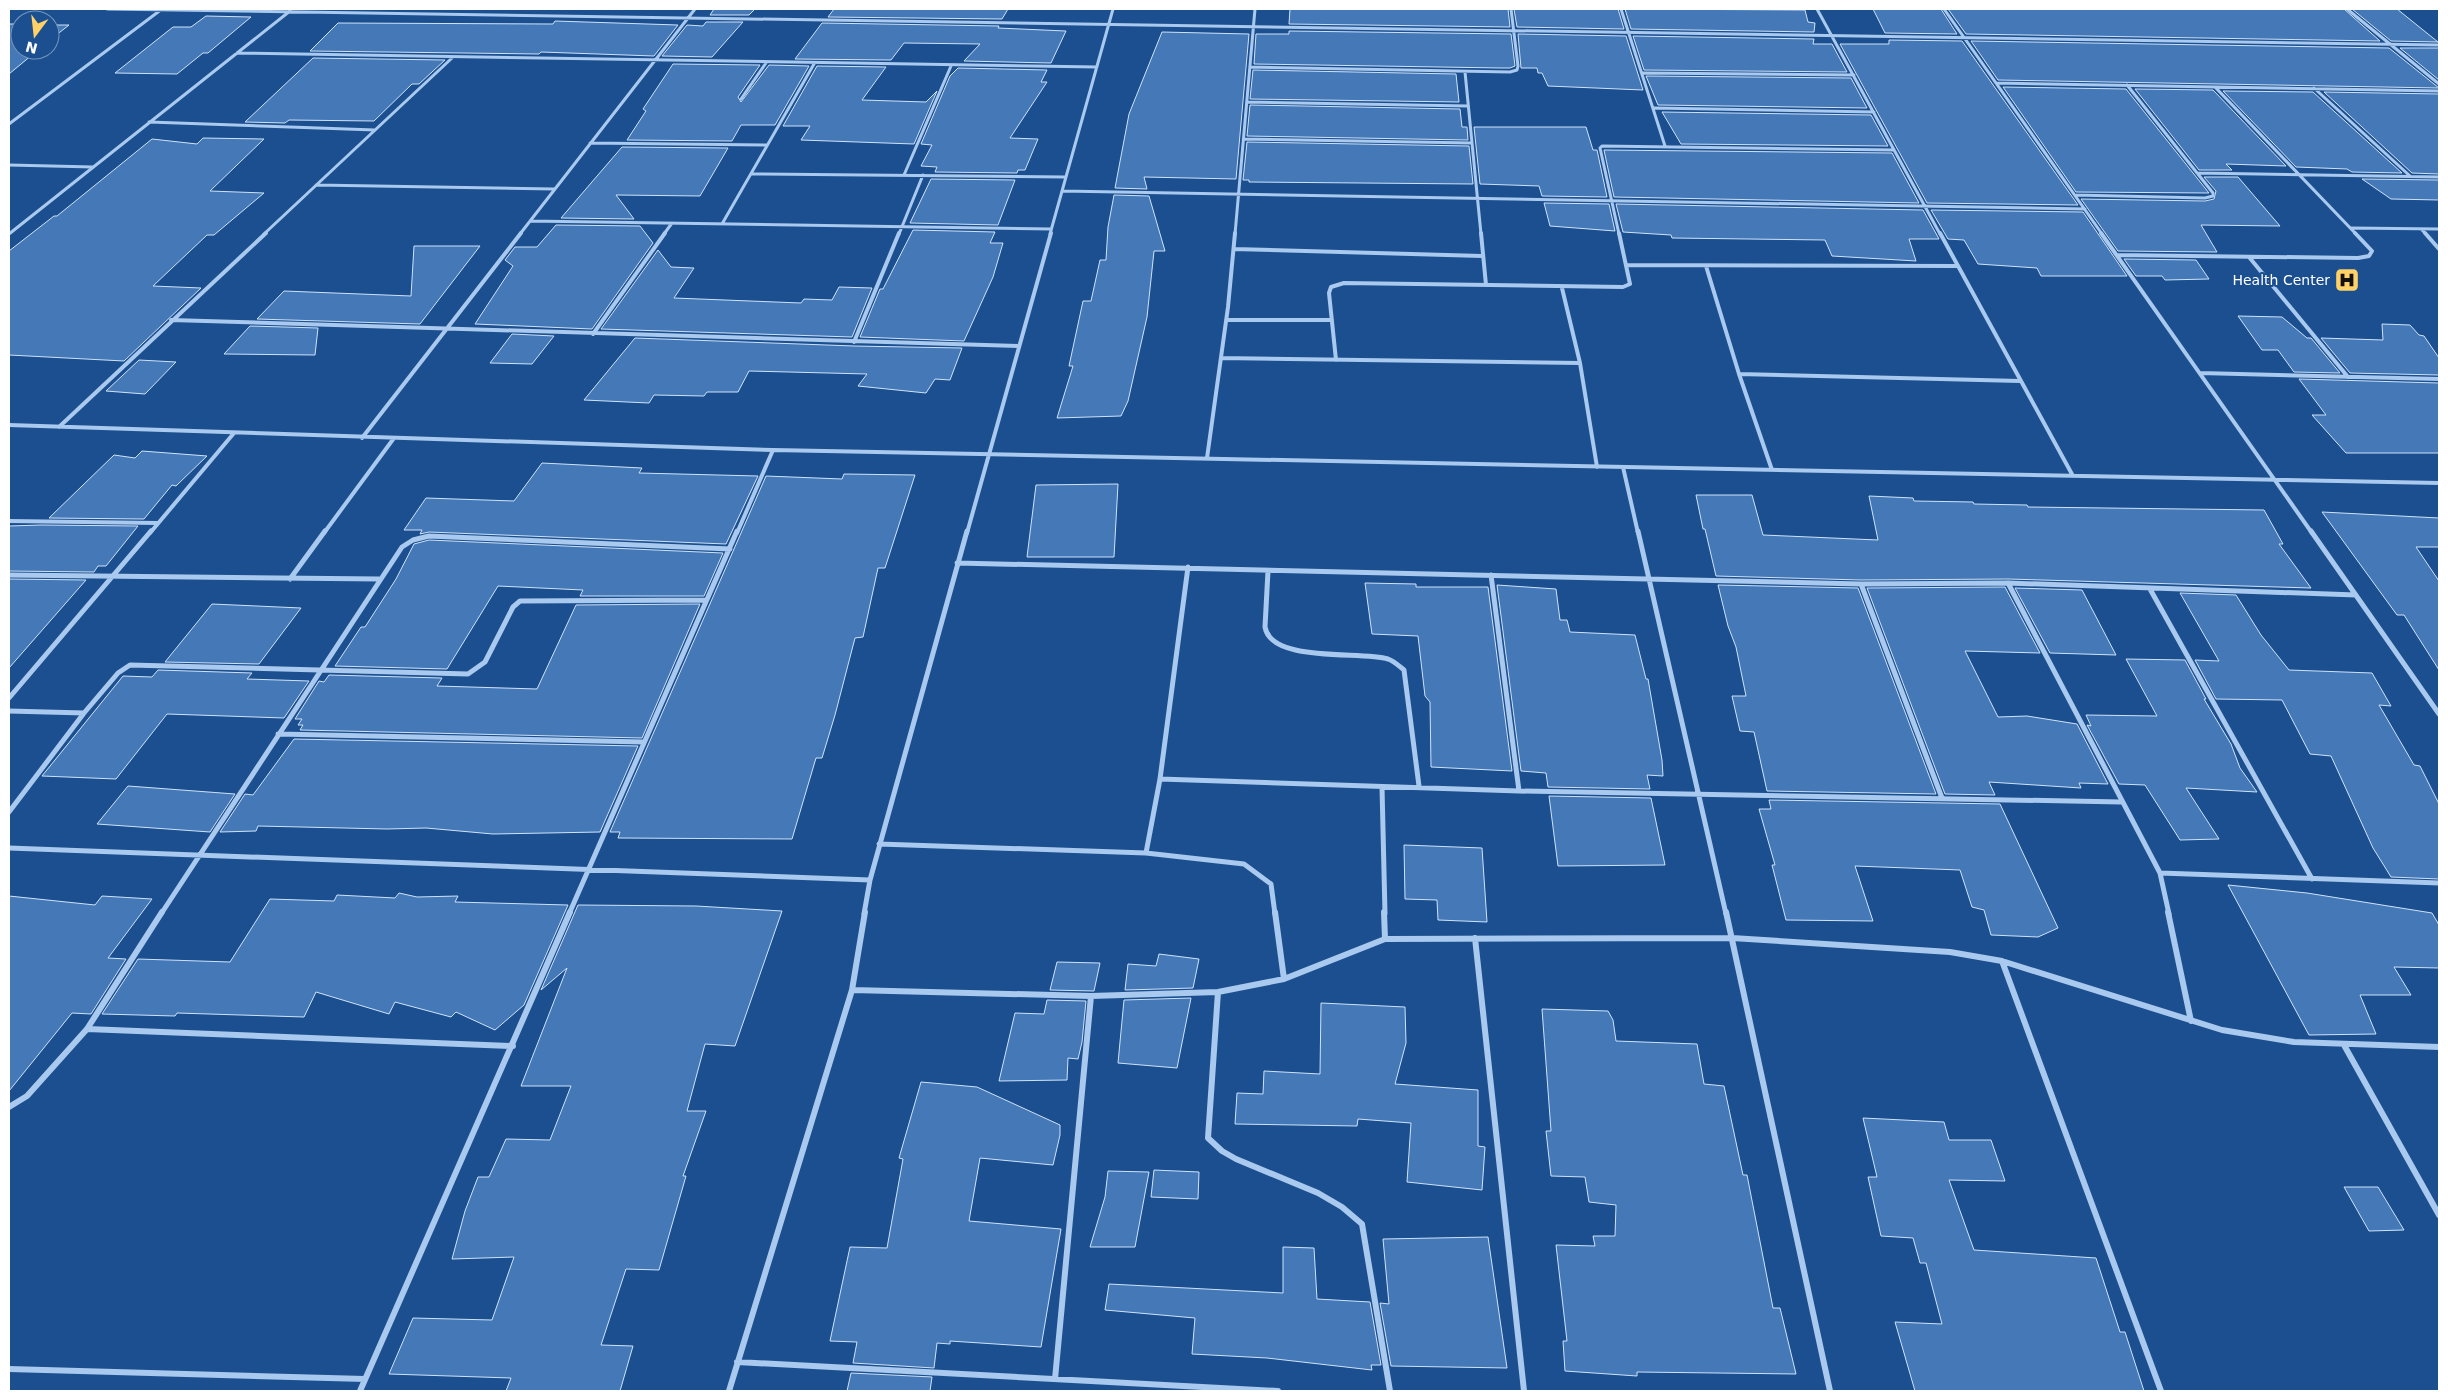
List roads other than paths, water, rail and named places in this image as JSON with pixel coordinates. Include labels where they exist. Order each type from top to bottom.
[{"type":"street","points":[[107,9],[291,10],[2439,45]]},
{"type":"street","points":[[9,124],[163,9]]},
{"type":"street","points":[[362,438],[695,9]]},
{"type":"street","points":[[729,1391],[852,990],[870,880],[1113,9]]},
{"type":"street","points":[[1207,458],[1234,249],[1255,9]]},
{"type":"street","points":[[1250,67],[1465,72],[1517,70],[1511,9]]},
{"type":"street","points":[[1621,9],[1630,32],[1665,146]]},
{"type":"street","points":[[1817,9],[1923,206],[2073,476]]},
{"type":"street","points":[[1944,9],[2439,714]]},
{"type":"street","points":[[2347,9],[2439,84]]},
{"type":"street","points":[[9,234],[291,10]]},
{"type":"street","points":[[237,53],[814,64],[1096,67]]},
{"type":"street","points":[[59,427],[452,57]]},
{"type":"street","points":[[741,98],[766,63]]},
{"type":"street","points":[[722,224],[814,64]]},
{"type":"street","points":[[904,175],[952,66]]},
{"type":"street","points":[[1465,72],[1486,285]]},
{"type":"street","points":[[1643,73],[1854,75]]},
{"type":"street","points":[[1996,83],[2439,91]]},
{"type":"street","points":[[2075,195],[2205,198],[2212,196],[2213,193],[2127,85]]},
{"type":"street","points":[[2117,255],[2358,258],[2369,256],[2372,251],[2215,87]]},
{"type":"street","points":[[2314,88],[2411,176]]},
{"type":"street","points":[[1247,102],[1468,106]]},
{"type":"street","points":[[1654,108],[1874,112]]},
{"type":"street","points":[[149,122],[375,130]]},
{"type":"street","points":[[1244,139],[1472,143]]},
{"type":"street","points":[[590,143],[768,145]]},
{"type":"street","points":[[1336,360],[1329,293],[1331,287],[1344,283],[1562,288],[1622,287],[1630,284],[1613,199],[1600,148],[1605,145],[1894,150]]},
{"type":"street","points":[[9,165],[93,167]]},
{"type":"street","points":[[2197,173],[2439,177]]},
{"type":"street","points":[[750,174],[1065,178]]},
{"type":"street","points":[[854,342],[923,175]]},
{"type":"street","points":[[316,185],[554,190]]},
{"type":"street","points":[[1062,191],[1613,199],[2085,209]]},
{"type":"street","points":[[530,221],[1051,229]]},
{"type":"street","points":[[593,334],[672,223]]},
{"type":"street","points":[[2351,228],[2439,230]]},
{"type":"street","points":[[2421,229],[2439,248]]},
{"type":"street","points":[[1234,249],[1482,256]]},
{"type":"street","points":[[2249,257],[2348,377]]},
{"type":"street","points":[[1626,265],[1957,266]]},
{"type":"street","points":[[1706,266],[1738,374],[1772,470]]},
{"type":"street","points":[[1562,288],[1580,362],[1597,467]]},
{"type":"street","points":[[171,320],[1018,346]]},
{"type":"street","points":[[1226,320],[1332,320]]},
{"type":"street","points":[[1221,358],[1580,362]]},
{"type":"street","points":[[2200,373],[2439,379]]},
{"type":"street","points":[[1738,374],[2020,381]]},
{"type":"street","points":[[9,425],[773,450],[2439,483]]},
{"type":"street","points":[[9,698],[234,433]]},
{"type":"street","points":[[290,579],[394,438]]},
{"type":"street","points":[[360,1391],[773,450]]},
{"type":"street","points":[[1623,467],[1732,938],[1830,1391]]},
{"type":"street","points":[[9,521],[157,523]]},
{"type":"street","points":[[9,1107],[27,1096],[88,1029],[198,855],[402,547],[413,540],[429,536],[730,549]]},
{"type":"street","points":[[958,563],[1861,584],[2008,583],[2150,589],[2356,594]]},
{"type":"street","points":[[1146,853],[1160,779],[1188,568]]},
{"type":"street","points":[[1268,571],[1266,632],[1275,644],[1311,653],[1363,655],[1391,660],[1404,670],[1419,786]]},
{"type":"street","points":[[9,575],[380,579]]},
{"type":"street","points":[[1491,576],[1519,791]]},
{"type":"street","points":[[2008,583],[2121,802],[2160,873],[2191,1021]]},
{"type":"street","points":[[1861,584],[1942,798]]},
{"type":"street","points":[[2150,589],[2312,879]]},
{"type":"street","points":[[9,812],[84,713],[118,673],[130,665],[468,674],[484,662],[513,607],[520,601],[706,600]]},
{"type":"street","points":[[9,711],[84,713]]},
{"type":"street","points":[[278,734],[644,742]]},
{"type":"street","points":[[1160,779],[1382,788],[1419,786],[1519,791],[2121,802]]},
{"type":"street","points":[[1382,788],[1385,939]]},
{"type":"street","points":[[880,844],[1146,853],[1244,864],[1271,884],[1284,979]]},
{"type":"street","points":[[9,848],[870,880]]},
{"type":"street","points":[[2160,873],[2439,883]]},
{"type":"street","points":[[1475,938],[1524,1391]]},
{"type":"street","points":[[852,990],[1091,996],[1218,992],[1284,979],[1385,939],[1732,938],[1950,952],[2002,962],[2222,1030],[2294,1042],[2344,1046],[2439,1047]]},
{"type":"street","points":[[2002,962],[2161,1391]]},
{"type":"street","points":[[1218,992],[1208,1138],[1220,1151],[1233,1159],[1267,1171],[1328,1198],[1352,1213],[1362,1224],[1390,1391]]},
{"type":"street","points":[[1055,1379],[1091,996]]},
{"type":"street","points":[[88,1029],[513,1046]]},
{"type":"street","points":[[2344,1046],[2439,1215]]},
{"type":"street","points":[[737,1362],[1278,1391]]},
{"type":"street","points":[[9,1369],[365,1379]]},
{"type":"place","name":"Health Center","points":[[2347,280]]}]
